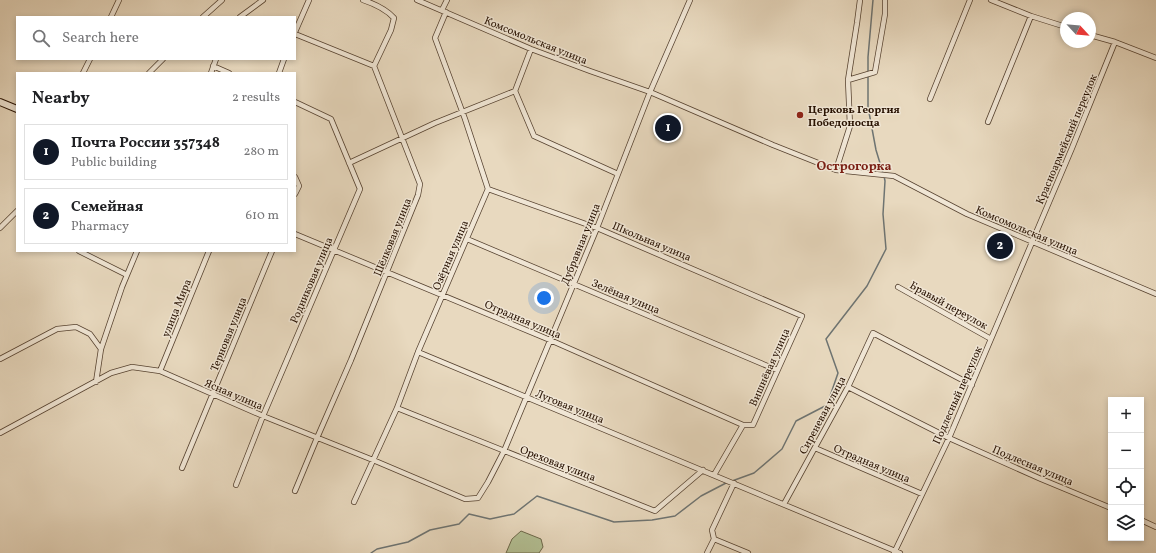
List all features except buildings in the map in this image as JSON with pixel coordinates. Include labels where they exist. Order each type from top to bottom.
[{"type":"street","points":[[111,16],[119,0]]},
{"type":"street","points":[[204,16],[222,0]]},
{"type":"street","points":[[241,16],[263,0]]},
{"type":"street","points":[[296,31],[309,0]]},
{"type":"street","points":[[296,33],[374,66],[394,18],[388,12],[363,0]]},
{"type":"street","name":"Комсомольская улица","points":[[417,0],[531,49],[650,92],[773,145],[836,170],[894,176],[967,214],[1156,294]]},
{"type":"street","points":[[447,0],[435,38],[488,189]]},
{"type":"street","name":"Дубравная улица","points":[[465,499],[478,498],[482,494],[504,451],[597,228],[650,92],[690,0]]},
{"type":"street","points":[[836,170],[850,126],[848,80],[860,0]]},
{"type":"street","points":[[848,80],[875,72],[885,14],[885,0]]},
{"type":"street","points":[[930,99],[970,0]]},
{"type":"street","points":[[991,0],[1031,16],[1060,25]]},
{"type":"street","points":[[988,122],[1031,16]]},
{"type":"street","points":[[1096,36],[1156,58]]},
{"type":"street","name":"Красноармейский переулок","points":[[1032,242],[1115,42]]},
{"type":"street","points":[[531,49],[515,91],[534,136],[618,174]]},
{"type":"street","points":[[84,72],[90,60]]},
{"type":"street","points":[[151,72],[162,60]]},
{"type":"street","points":[[211,72],[216,60]]},
{"type":"street","points":[[279,72],[284,60]]},
{"type":"street","points":[[213,66],[227,72]]},
{"type":"street","name":"Шёлковая улица","points":[[295,491],[316,438],[351,360],[418,195],[420,184],[374,66]]},
{"type":"street","points":[[349,163],[434,123],[515,91]]},
{"type":"street","points":[[0,102],[16,109]]},
{"type":"street","name":"Родниковая улица","points":[[236,486],[263,416],[360,190],[331,119],[296,102]]},
{"type":"street","points":[[296,180],[298,186],[296,191]]},
{"type":"street","name":"Школьная улица","points":[[488,189],[597,228],[741,288]]},
{"type":"street","name":"Озёрная улица","points":[[354,502],[397,408],[418,352],[488,189]]},
{"type":"street","points":[[0,228],[16,212]]},
{"type":"street","name":"Отрадная улица","points":[[296,234],[550,340],[743,425]]},
{"type":"street","name":"Зелёная улица","points":[[467,240],[777,370]]},
{"type":"street","name":"Подлесный переулок","points":[[894,552],[949,438],[1032,242]]},
{"type":"street","points":[[82,252],[127,275]]},
{"type":"street","points":[[96,382],[101,349],[137,252]]},
{"type":"street","name":"улица Мира","points":[[160,371],[209,252]]},
{"type":"street","name":"Терновая улица","points":[[182,468],[272,252]]},
{"type":"street","name":"Бравый переулок","points":[[898,287],[992,339]]},
{"type":"street","name":"Вишнёвая улица","points":[[714,475],[743,425],[753,425],[802,316],[741,288]]},
{"type":"street","points":[[0,359],[57,328],[76,327],[90,334],[101,349]]},
{"type":"street","name":"Сиреневая улица","points":[[784,504],[848,387],[873,333],[972,385]]},
{"type":"street","name":"Луговая улица","points":[[418,352],[734,483]]},
{"type":"street","name":"Ясная улица","points":[[0,433],[111,373],[132,368],[160,371],[263,416],[374,460],[465,499]]},
{"type":"street","name":"Подлесная улица","points":[[848,387],[949,438],[1108,507]]},
{"type":"street","name":"Ореховая улица","points":[[397,408],[655,510],[703,470]]},
{"type":"street","name":"Отрадная улица","points":[[815,448],[922,494]]},
{"type":"street","points":[[707,553],[714,539],[712,530],[734,483],[894,552],[900,553]]},
{"type":"street","points":[[1144,521],[1156,527]]},
{"type":"street","points":[[714,539],[748,553]]},
{"type":"green space","points":[[521,531],[541,539],[543,547],[539,553],[506,553],[512,539]]},
{"type":"waterway","points":[[868,73],[873,0]]},
{"type":"waterway","points":[[868,76],[868,107],[876,150],[883,173]]},
{"type":"waterway","points":[[732,481],[754,473],[782,449],[796,421],[827,405],[838,373],[826,339],[867,286],[886,249],[883,214],[884,176]]},
{"type":"waterway","points":[[371,553],[377,549],[408,542],[430,530],[459,524],[469,514],[490,519],[514,514],[537,496],[614,522],[652,520],[675,516],[701,496],[726,483]]},
{"type":"place","name":"Церковь Георгия Победоносца","points":[[800,115]]},
{"type":"place","name":"Почта России 357348","points":[[668,128]]},
{"type":"place","name":"Семейная","points":[[1000,246]]},
{"type":"district","name":"Острогорка","points":[[854,165]]}]
